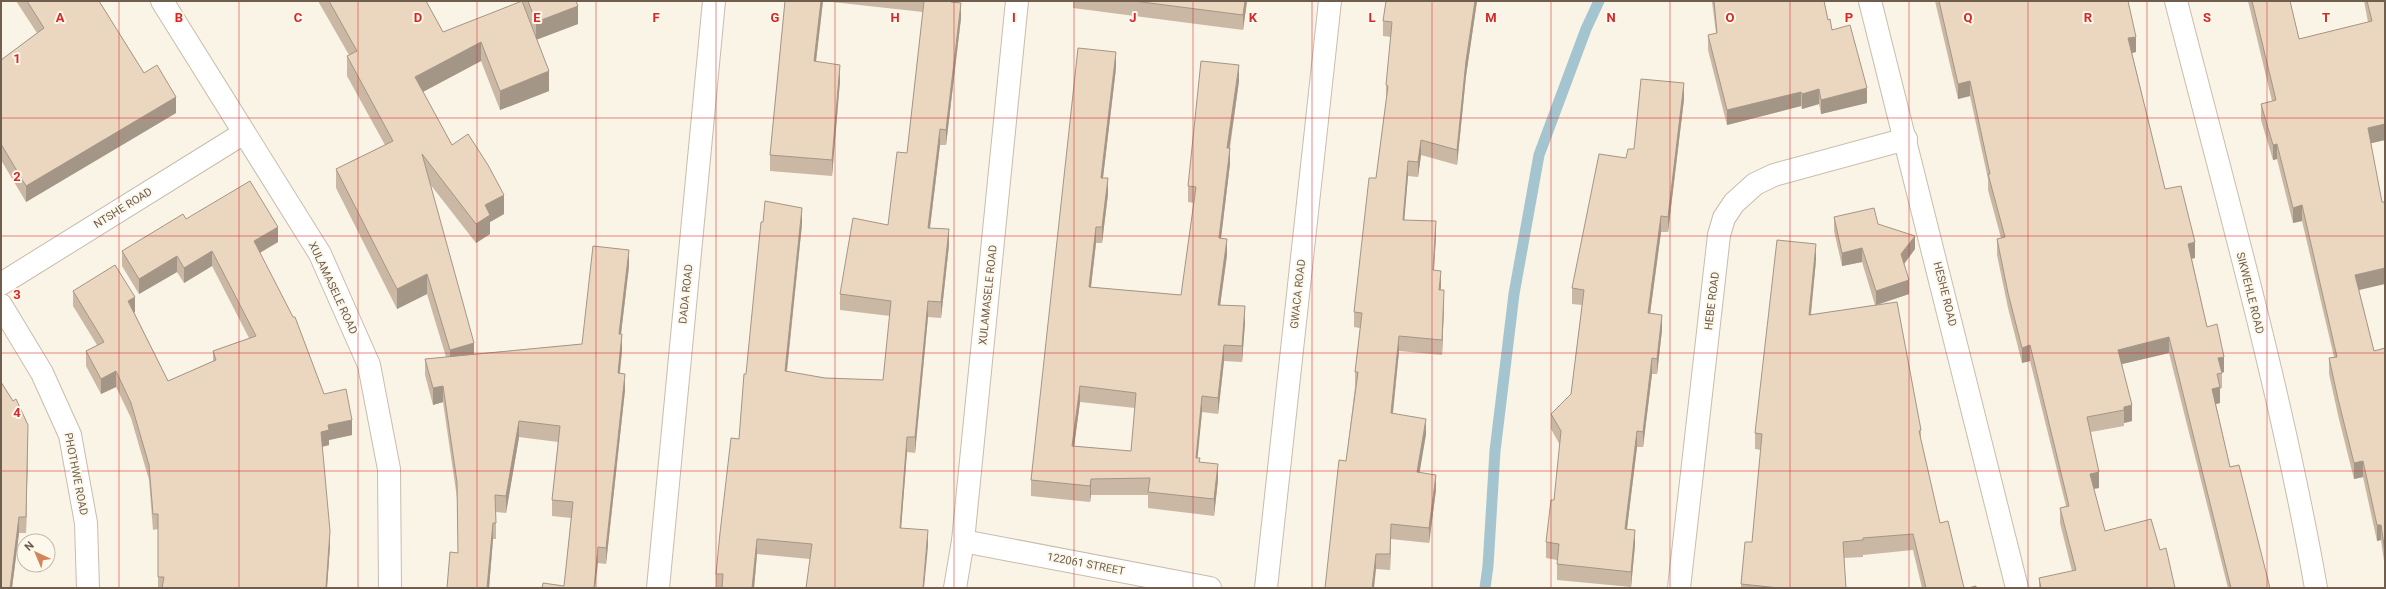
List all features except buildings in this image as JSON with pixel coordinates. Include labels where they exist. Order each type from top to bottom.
[{"type":"street","name":"XULAMASELE ROAD","points":[[162,1],[320,254],[369,366],[389,469],[390,588]]},
{"type":"street","name":"DADA ROAD","points":[[658,588],[714,1]]},
{"type":"street","name":"XULAMASELE ROAD","points":[[955,588],[963,541],[1017,1]]},
{"type":"street","name":"GWACA ROAD","points":[[1266,588],[1330,1]]},
{"type":"street","name":"HESHE ROAD","points":[[1870,1],[1906,139],[2017,588]]},
{"type":"street","name":"SIKWEHLE ROAD","points":[[2176,1],[2256,313],[2304,519],[2316,588]]},
{"type":"street","name":"NTSHE ROAD","points":[[1,284],[244,133]]},
{"type":"street","name":"HEBE ROAD","points":[[1679,588],[1719,235],[1724,218],[1734,203],[1744,193],[1774,175],[1906,139]]},
{"type":"street","name":"PHOTHWE ROAD","points":[[1,305],[42,373],[70,435],[86,523],[88,588]]},
{"type":"street","name":"122061 STREET","points":[[963,541],[1210,588]]},
{"type":"waterway","points":[[1485,588],[1488,566],[1495,451],[1514,294],[1539,155],[1586,29],[1599,1]]}]
